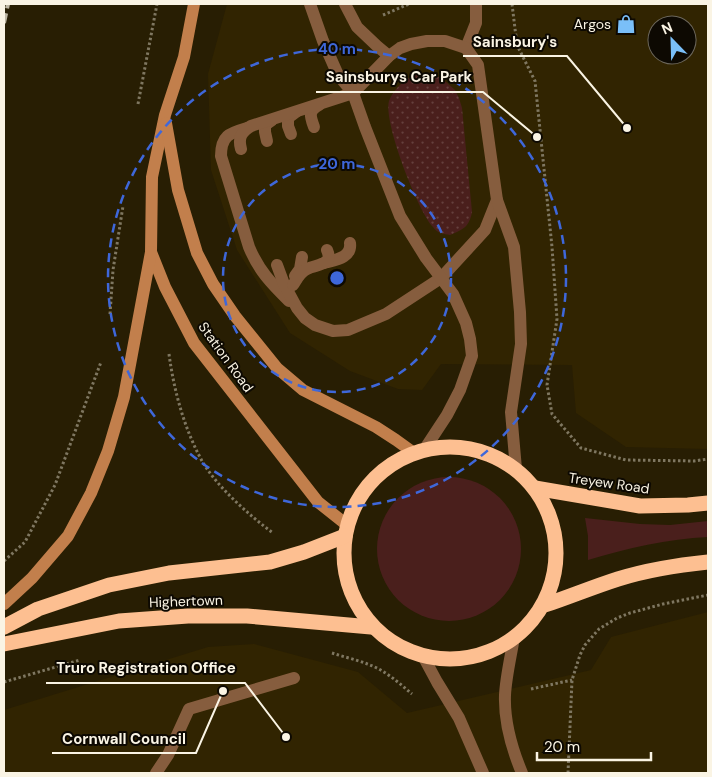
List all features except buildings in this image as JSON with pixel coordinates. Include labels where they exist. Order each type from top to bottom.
[{"type":"highway","points":[[461,448],[490,454],[516,469],[536,488],[552,518],[558,552],[554,586],[545,605],[530,624],[514,637],[502,644],[472,655],[444,658],[423,656],[414,654],[391,642],[371,627],[353,600],[344,569],[346,530],[357,502],[372,481],[392,465],[419,451],[461,448]]},
{"type":"highway","name":"Treyew Road","points":[[536,488],[640,506],[708,503]]},
{"type":"highway","name":"Highertown","points":[[4,627],[38,609],[109,585],[169,573],[270,562],[304,552],[346,530]]},
{"type":"highway","points":[[545,605],[618,579],[688,564],[708,562]]},
{"type":"highway","name":"Highertown","points":[[4,644],[119,621],[188,616],[247,616],[371,627]]},
{"type":"street","name":"Station Road","points":[[194,4],[184,58],[165,115],[152,177],[151,252],[165,287],[194,343],[318,502],[346,530]]},
{"type":"street","name":"Station Road","points":[[165,115],[178,190],[198,253],[213,284],[235,316],[277,368],[303,390],[419,451]]},
{"type":"street","points":[[4,604],[32,578],[68,536],[92,493],[108,451],[124,397],[151,252]]},
{"type":"lane","points":[[310,4],[338,75],[353,93],[400,216],[426,258],[453,294],[466,323],[470,339],[472,356],[460,390],[447,415],[419,451]]},
{"type":"lane","points":[[346,4],[357,27],[389,56]]},
{"type":"lane","points":[[466,48],[476,23],[476,4]]},
{"type":"lane","points":[[497,200],[485,230],[441,278],[386,314],[348,330],[333,330],[315,325],[305,318],[260,269],[249,247],[221,156],[221,147],[226,137],[233,132],[353,93],[389,56],[400,48],[428,40],[446,41],[466,48],[478,65],[497,200],[514,247],[521,344],[511,412],[516,469]]},
{"type":"lane","points":[[314,127],[310,114],[313,108],[319,105]]},
{"type":"lane","points":[[291,134],[288,118],[296,112]]},
{"type":"lane","points":[[267,141],[265,126],[273,120]]},
{"type":"lane","points":[[241,150],[240,137],[244,130],[251,126]]},
{"type":"lane","points":[[293,285],[307,268],[346,256],[350,243]]},
{"type":"lane","points":[[324,263],[328,259],[329,254],[327,250]]},
{"type":"lane","points":[[297,308],[293,294],[293,285],[300,269],[302,257]]},
{"type":"lane","points":[[277,265],[297,308]]},
{"type":"lane","points":[[514,637],[506,695],[507,720],[516,759],[522,773]]},
{"type":"lane","points":[[423,656],[459,718],[483,773]]},
{"type":"lane","points":[[156,773],[168,755],[189,709],[294,678]]},
{"type":"path","points":[[138,106],[157,4]]},
{"type":"path","points":[[512,4],[517,45],[535,81],[550,227],[557,319],[548,385],[552,414],[581,448],[626,460],[694,461],[708,459]]},
{"type":"path","points":[[110,322],[114,270],[123,202]]},
{"type":"path","points":[[167,346],[180,407],[190,436],[203,463],[224,490],[264,526],[278,537],[304,552]]},
{"type":"path","points":[[4,561],[25,542],[55,485],[104,355]]},
{"type":"path","points":[[568,773],[572,680],[585,645],[599,629],[617,618],[663,604],[708,595]]},
{"type":"shaded area","points":[[227,4],[708,4],[708,449],[626,447],[576,413],[572,365],[441,364],[422,390],[398,389],[350,371],[290,333],[237,250],[211,170],[208,74]]},
{"type":"shaded area","points":[[419,74],[439,77],[455,90],[462,108],[472,212],[465,227],[450,235],[435,229],[419,204],[403,166],[391,127],[389,101],[393,93],[408,79]]},
{"type":"shaded area","points":[[449,477],[477,482],[500,498],[516,521],[521,549],[516,577],[500,600],[477,616],[449,621],[421,616],[398,600],[382,577],[377,549],[382,521],[398,498],[421,482]]},
{"type":"shaded area","points":[[585,518],[670,525],[708,521],[708,537],[648,545],[588,560],[588,536]]},
{"type":"shaded area","points":[[708,612],[708,773],[4,773],[4,710],[208,647],[254,644],[358,672],[407,713],[591,670],[611,637]]},
{"type":"railway","points":[[4,23],[8,4]]},
{"type":"place","name":"Argos","points":[[626,24]]},
{"type":"place","name":"Sainsbury's","points":[[627,128]]},
{"type":"place","name":"Sainsburys Car Park","points":[[537,137]]},
{"type":"place","name":"Cornwall Council","points":[[223,691]]},
{"type":"place","name":"Truro Registration Office","points":[[286,737]]}]
